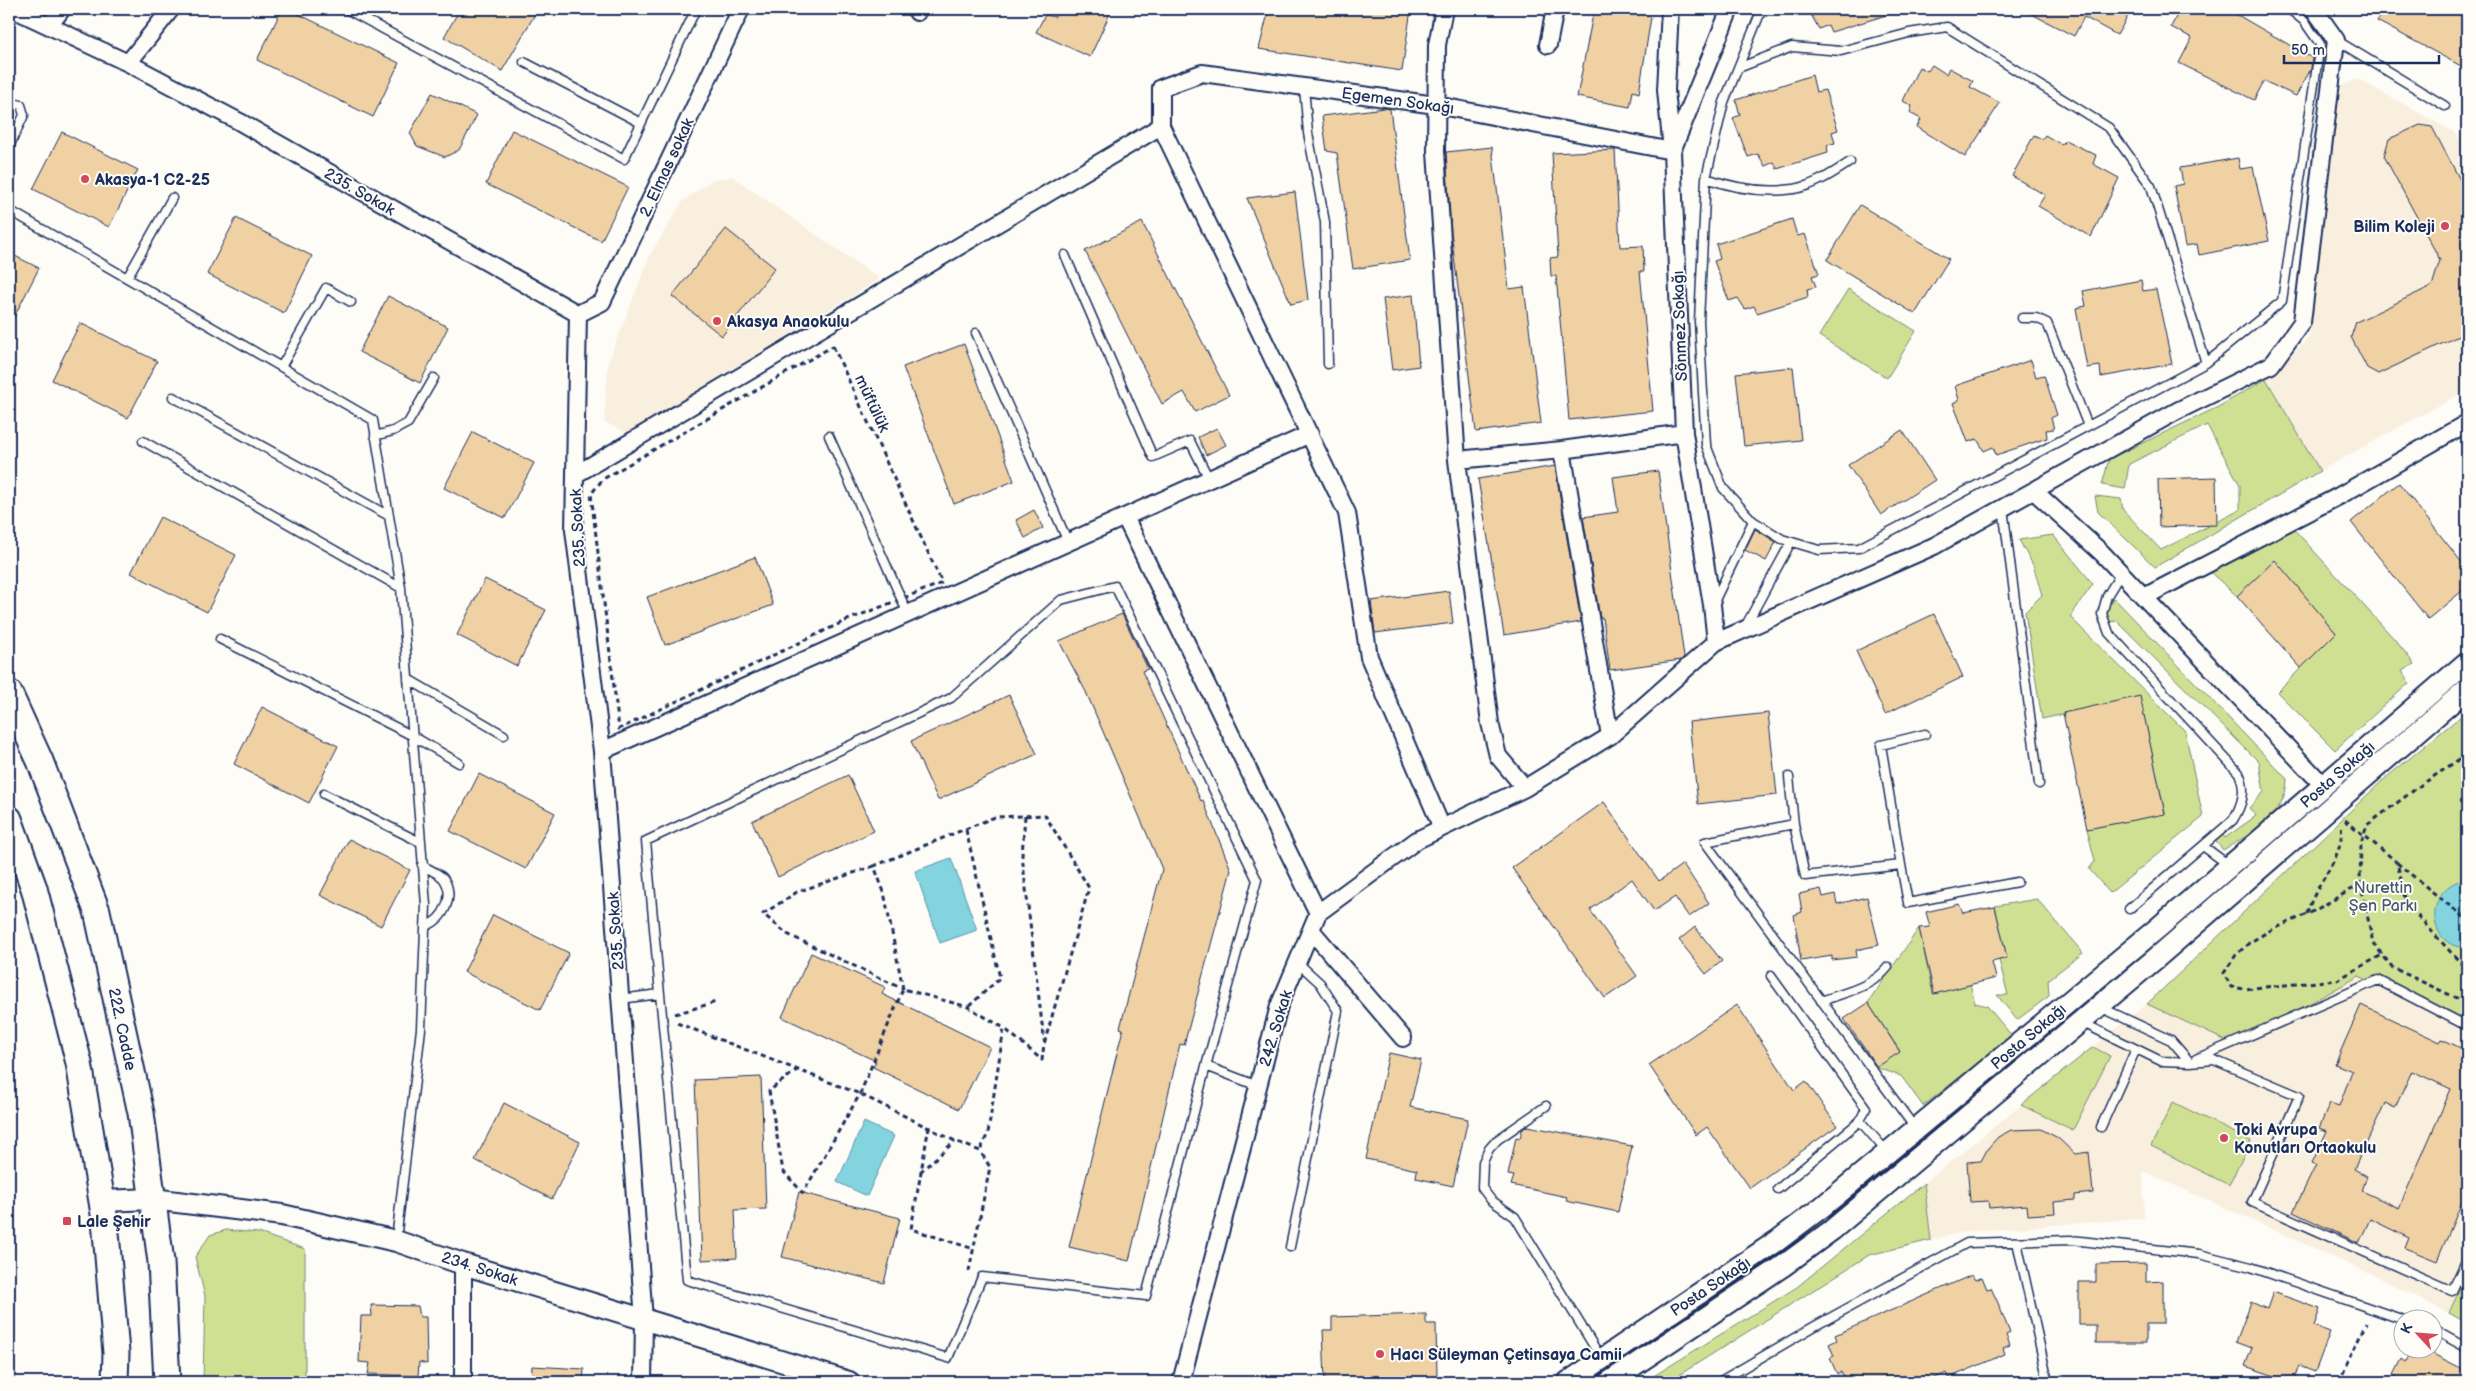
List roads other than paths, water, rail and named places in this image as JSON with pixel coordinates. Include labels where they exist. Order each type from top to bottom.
[{"type":"main road","name":"222. Cadde","points":[[9,693],[40,761],[97,912],[141,1113],[161,1262],[167,1382]]},
{"type":"main road","points":[[9,819],[34,888],[79,1063],[102,1201],[116,1353],[115,1382]]},
{"type":"street","name":"235. Sokak","points":[[13,9],[128,62],[240,122],[578,314],[574,530],[602,751],[644,1320],[643,1382]]},
{"type":"street","points":[[49,26],[62,9]]},
{"type":"street","points":[[128,62],[172,9]]},
{"type":"street","name":"2. Elmas sokak","points":[[578,314],[602,302],[741,9]]},
{"type":"street","points":[[1444,9],[1437,46],[1436,152],[1457,460],[1490,723],[1498,756],[1525,788]]},
{"type":"street","points":[[1548,46],[1555,9]]},
{"type":"street","name":"Sönmez Sokağı","points":[[1670,9],[1666,90],[1672,151],[1684,434],[1712,606],[1716,642]]},
{"type":"street","points":[[1672,151],[1730,9]]},
{"type":"street","points":[[1125,517],[1318,913],[1417,840],[1525,788],[1610,736],[1716,642],[1744,628],[1934,546],[2177,411],[2271,365],[2302,322],[2336,40],[2314,9]]},
{"type":"street","name":"Egemen Sokağı","points":[[1161,126],[1161,88],[1202,73],[1436,104],[1672,151]]},
{"type":"street","points":[[575,475],[1161,126],[1347,512],[1369,657],[1442,828]]},
{"type":"street","points":[[2144,597],[2339,496],[2467,423]]},
{"type":"street","points":[[602,751],[904,607],[1068,542],[1310,434]]},
{"type":"street","points":[[1457,460],[1562,450],[1684,434]]},
{"type":"street","points":[[1562,450],[1610,736]]},
{"type":"street","points":[[2034,491],[2122,573],[2323,785],[2339,808]]},
{"type":"street","name":"Posta Sokağı","points":[[1568,1382],[1777,1241],[1888,1153],[2230,866],[2467,662]]},
{"type":"street","name":"Posta Sokağı","points":[[1609,1382],[1783,1266],[1832,1230],[2339,808],[2467,689]]},
{"type":"street","name":"242. Sokak","points":[[1181,1382],[1279,1006],[1318,913]]},
{"type":"street","points":[[1311,930],[1403,1038]]},
{"type":"street","name":"234. Sokak","points":[[102,1201],[153,1199],[282,1215],[396,1241],[818,1377],[849,1382]]},
{"type":"street","points":[[463,1264],[464,1382]]},
{"type":"lane","points":[[346,9],[624,159],[696,9]]},
{"type":"lane","points":[[1762,9],[1724,102],[1706,178],[1699,321],[1706,445],[1722,488],[1753,521],[1791,542],[1819,550],[1859,548],[2206,363],[2282,301],[2315,90],[2320,44],[2304,21],[2290,9]]},
{"type":"lane","points":[[1738,68],[1792,47],[1842,51],[1909,33],[1947,27],[2109,128],[2151,186],[2206,363]]},
{"type":"lane","points":[[2336,40],[2445,106]]},
{"type":"lane","points":[[524,62],[641,123]]},
{"type":"lane","points":[[1304,87],[1308,132],[1325,222],[1328,364]]},
{"type":"lane","points":[[9,102],[21,105],[24,115],[9,147]]},
{"type":"lane","points":[[1706,178],[1732,187],[1794,189],[1825,178],[1850,162]]},
{"type":"lane","points":[[127,278],[172,198]]},
{"type":"lane","points":[[9,210],[373,420],[401,588],[411,735],[426,906],[421,1029],[396,1241]]},
{"type":"lane","points":[[1065,255],[1153,457],[1190,441],[1209,479]]},
{"type":"lane","points":[[280,367],[326,288],[352,302]]},
{"type":"lane","points":[[2022,318],[2036,318],[2047,323],[2088,426]]},
{"type":"lane","points":[[976,333],[1068,542]]},
{"type":"lane","points":[[376,436],[393,432],[408,423],[434,378]]},
{"type":"lane","points":[[173,397],[389,516]]},
{"type":"lane","points":[[829,436],[904,607]]},
{"type":"lane","points":[[143,441],[401,588]]},
{"type":"lane","points":[[2003,508],[2040,784]]},
{"type":"lane","points":[[1712,606],[1753,521]]},
{"type":"lane","points":[[1744,628],[1791,542]]},
{"type":"lane","points":[[2122,573],[2107,596],[2102,614],[2109,633],[2232,766],[2244,783],[2242,802],[2233,820],[2129,909]]},
{"type":"lane","points":[[1115,586],[1257,880],[1146,1296],[982,1277],[948,1358],[687,1280],[660,994],[646,841],[951,698],[1061,600],[1115,586]]},
{"type":"lane","points":[[220,639],[411,735],[459,763]]},
{"type":"lane","points":[[408,679],[504,735]]},
{"type":"lane","points":[[1925,734],[1881,745],[1908,903],[2017,882]]},
{"type":"lane","points":[[1789,777],[1794,824],[1805,876],[1901,865]]},
{"type":"lane","points":[[324,794],[420,842]]},
{"type":"lane","points":[[1794,824],[1705,842],[1916,1130]]},
{"type":"lane","points":[[2203,846],[2230,866]]},
{"type":"lane","points":[[422,866],[442,877],[448,889],[445,911],[436,923],[425,926]]},
{"type":"lane","points":[[1290,1247],[1338,1010],[1320,983],[1297,962]]},
{"type":"lane","points":[[1821,1001],[1868,984],[1884,973],[1888,967]]},
{"type":"lane","points":[[1771,976],[1866,1108],[1860,1121],[1778,1188]]},
{"type":"lane","points":[[2190,1062],[2378,980],[2467,1026]]},
{"type":"lane","points":[[620,999],[660,994]]},
{"type":"lane","points":[[2100,1006],[2171,1040],[2190,1062]]},
{"type":"lane","points":[[2081,1022],[2161,1061],[2190,1062],[2214,1060],[2299,1096],[2252,1202],[2452,1291],[2467,1259]]},
{"type":"lane","points":[[2100,1127],[2136,1048]]},
{"type":"lane","points":[[1206,1066],[1258,1086]]},
{"type":"lane","points":[[1546,1106],[1497,1140],[1489,1149],[1483,1162],[1482,1188],[1491,1200],[1516,1217],[1602,1359]]},
{"type":"lane","points":[[1860,1121],[1888,1153]]},
{"type":"lane","points":[[1719,1382],[1815,1326],[1967,1243],[2072,1240],[2199,1254],[2251,1267],[2394,1317]]},
{"type":"lane","points":[[2017,1242],[2048,1382]]},
{"type":"lane","points":[[2444,1335],[2467,1348]]},
{"type":"water","points":[[951,858],[977,930],[940,943],[915,871]]},
{"type":"water","points":[[2467,879],[2467,948],[2453,945],[2443,938],[2437,927],[2435,915],[2437,903],[2443,892],[2453,884]]},
{"type":"water","points":[[864,1122],[894,1136],[867,1196],[837,1182]]},
{"type":"place","name":"Akasya-1 C2-25","points":[[85,179]]},
{"type":"place","name":"Bilim Koleji","points":[[2445,226]]},
{"type":"place","name":"Akasya Anaokulu","points":[[717,321]]},
{"type":"place","name":"Toki Avrupa Konutları Ortaokulu","points":[[2224,1138]]},
{"type":"place","name":"Lale Şehir","points":[[67,1221]]},
{"type":"place","name":"Hacı Süleyman Çetinsaya Camii","points":[[1380,1354]]},
{"type":"park label","name":"Nurettin Şen Parkı","points":[[2383,896]]}]
